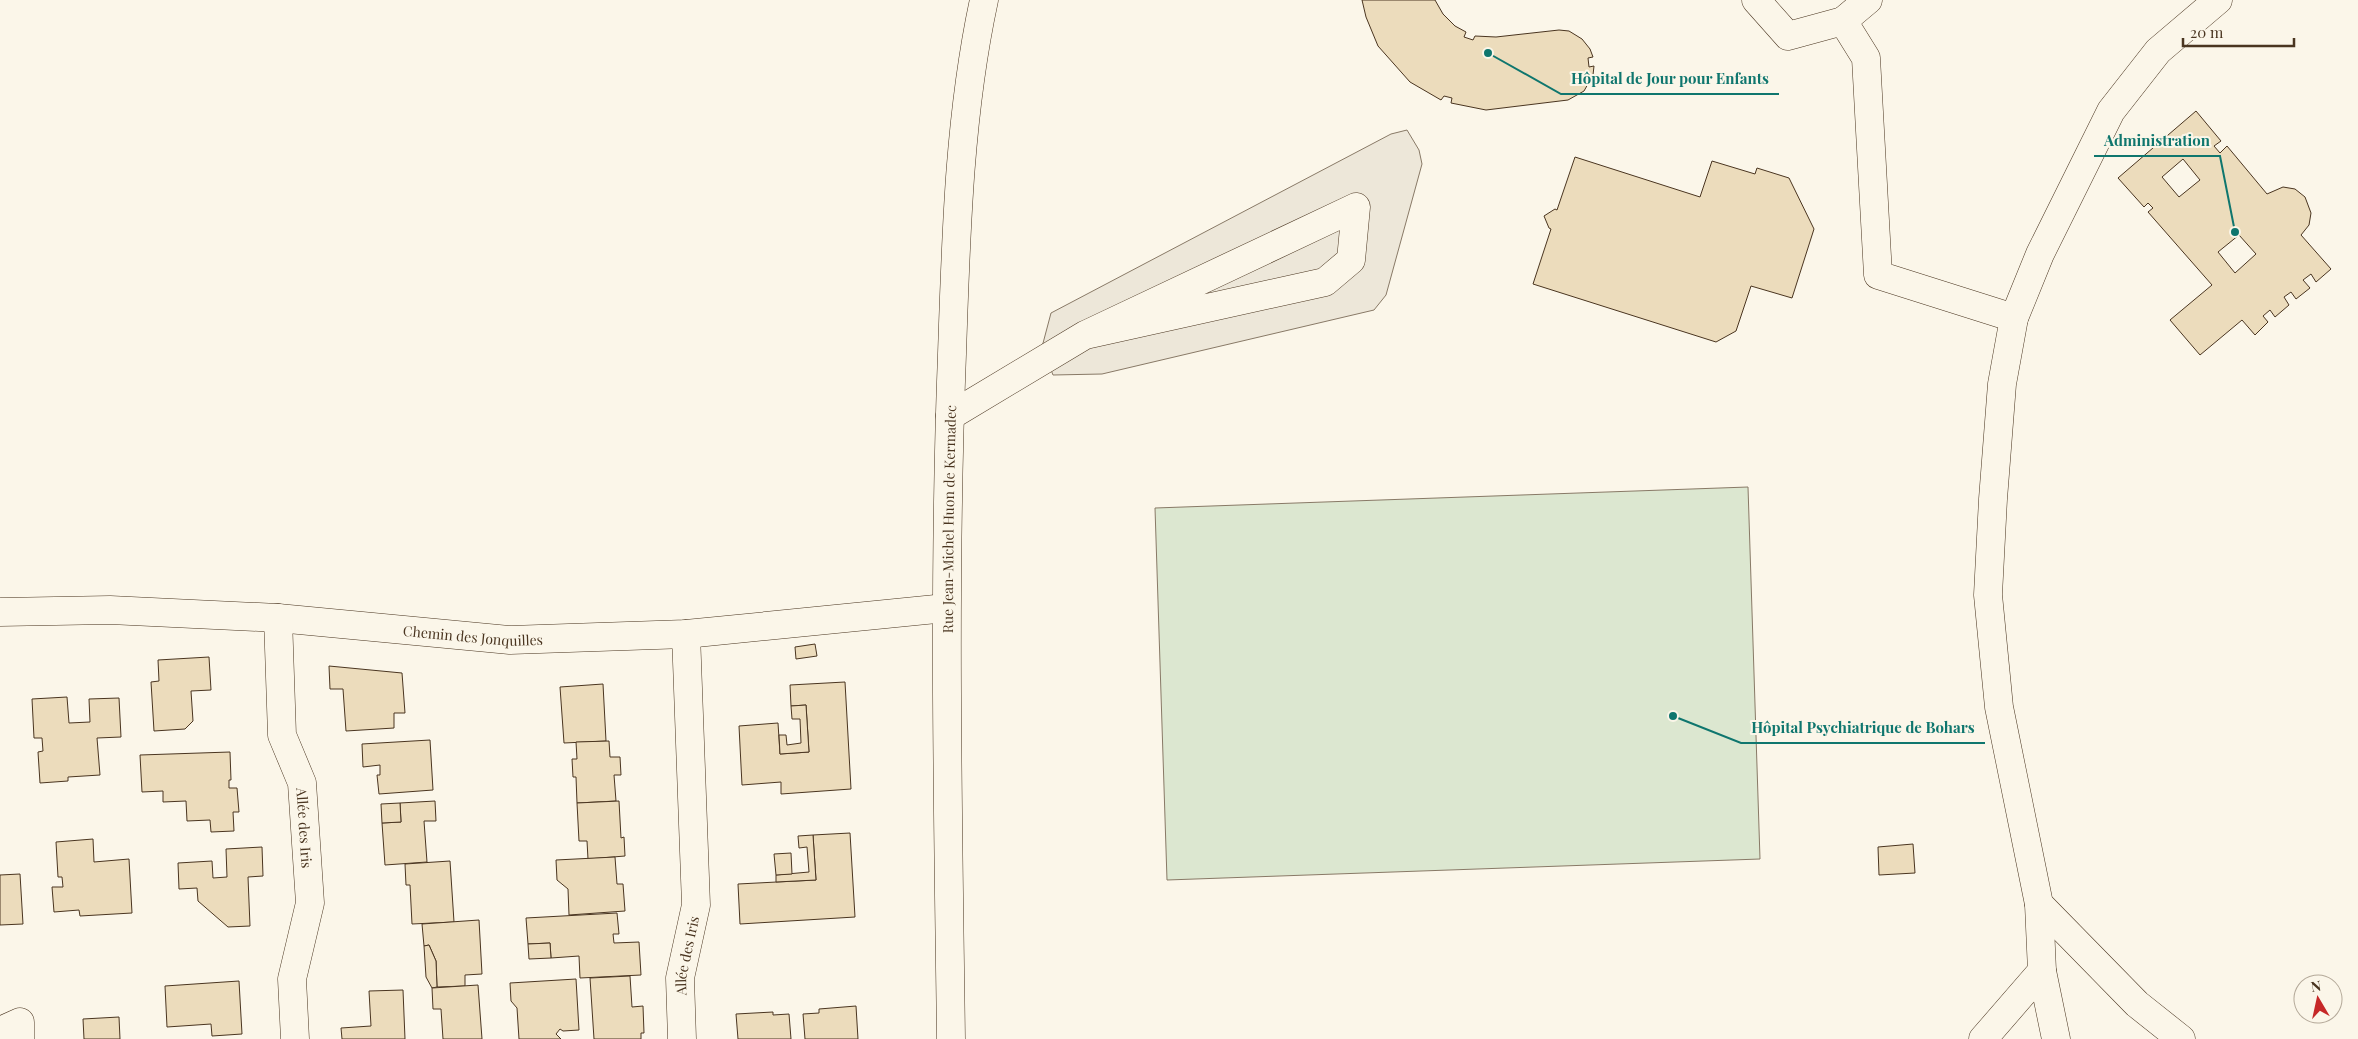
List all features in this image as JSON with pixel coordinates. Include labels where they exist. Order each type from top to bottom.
[{"type":"street","name":"Rue Jean-Michel Huon de Kermadec","points":[[951,1039],[946,608],[950,416],[958,191],[974,46],[984,0]]},
{"type":"street","points":[[1756,0],[1788,36],[1843,21],[1868,0]]},
{"type":"street","points":[[2056,1039],[2042,971],[2039,904],[1999,707],[1988,595],[2002,384],[2014,318],[2040,254],[2111,110],[2158,50],[2218,0]]},
{"type":"street","points":[[1843,21],[1866,58],[1878,275],[2014,318]]},
{"type":"street","points":[[950,416],[1085,335],[1356,207],[1351,260],[1325,282],[1085,335]]},
{"type":"street","name":"Chemin des Jonquilles","points":[[0,612],[110,610],[278,618],[510,640],[686,634],[946,608]]},
{"type":"street","name":"Allée des Iris","points":[[278,618],[282,735],[302,783],[310,903],[292,978],[295,1039]]},
{"type":"street","name":"Allée des Iris","points":[[682,1039],[680,978],[696,904],[686,634]]},
{"type":"street","points":[[2039,904],[2137,1004],[2181,1039]]},
{"type":"street","points":[[1983,1039],[2042,971]]},
{"type":"street","points":[[0,1031],[20,1022],[20,1039]]},
{"type":"green space","points":[[1748,487],[1760,859],[1167,880],[1155,508]]},
{"type":"shaded area","points":[[1407,130],[1419,150],[1422,164],[1386,295],[1374,310],[1102,374],[1053,375],[1042,347],[1051,313],[1391,134]]},
{"type":"building","points":[[1362,0],[1435,0],[1443,14],[1455,26],[1466,32],[1464,37],[1473,40],[1475,36],[1496,37],[1559,30],[1569,31],[1582,39],[1590,49],[1593,57],[1588,58],[1589,67],[1594,66],[1593,75],[1584,91],[1568,100],[1486,110],[1451,103],[1452,98],[1444,96],[1441,100],[1410,82],[1378,46],[1366,17]]},
{"type":"building","points":[[2196,111],[2221,141],[2214,146],[2220,153],[2227,146],[2267,194],[2283,187],[2295,189],[2305,197],[2311,213],[2309,225],[2301,235],[2331,269],[2316,282],[2311,274],[2303,280],[2310,288],[2296,299],[2291,292],[2284,297],[2289,305],[2275,317],[2270,310],[2263,316],[2268,322],[2255,335],[2242,320],[2200,355],[2170,320],[2212,285],[2148,212],[2153,208],[2148,203],[2144,207],[2118,178]],"holes":[[[2183,159],[2200,180],[2179,197],[2162,177]],[[2239,235],[2256,254],[2235,273],[2218,252]]]},
{"type":"building","points":[[1575,157],[1700,197],[1712,161],[1755,174],[1757,168],[1789,178],[1814,229],[1792,298],[1751,286],[1736,331],[1716,342],[1533,284],[1551,229],[1544,216],[1555,209],[1557,210]]},
{"type":"building","points":[[815,644],[817,656],[796,659],[795,647]]},
{"type":"building","points":[[209,657],[211,690],[191,691],[193,721],[185,729],[154,731],[151,682],[159,681],[158,660]]},
{"type":"building","points":[[329,666],[402,673],[405,713],[394,713],[394,728],[346,731],[343,689],[330,689]]},
{"type":"building","points":[[845,682],[851,789],[781,794],[781,782],[742,785],[739,726],[778,723],[780,754],[809,752],[806,705],[791,706],[790,685]]},
{"type":"building","points":[[603,684],[606,741],[564,743],[560,687]]},
{"type":"building","points":[[67,697],[69,723],[90,722],[89,699],[119,698],[121,737],[97,738],[100,775],[68,777],[68,781],[40,783],[38,752],[43,751],[42,738],[34,738],[32,699]]},
{"type":"building","points":[[806,705],[809,752],[780,754],[779,735],[786,735],[787,745],[801,743],[800,719],[792,719],[791,706]]},
{"type":"building","points":[[430,740],[433,790],[379,794],[377,775],[380,775],[380,765],[363,767],[362,744]]},
{"type":"building","points":[[609,741],[610,757],[620,757],[621,775],[614,775],[616,801],[577,803],[576,777],[573,777],[572,759],[577,759],[576,742]]},
{"type":"building","points":[[230,752],[231,780],[229,780],[229,788],[237,788],[239,812],[233,812],[234,831],[211,832],[210,820],[187,821],[186,801],[163,802],[163,791],[142,792],[140,755]]},
{"type":"building","points":[[435,801],[436,821],[424,821],[427,862],[385,865],[382,823],[401,822],[400,803]]},
{"type":"building","points":[[619,801],[621,838],[624,837],[625,856],[588,859],[587,841],[579,841],[577,803]]},
{"type":"building","points":[[400,803],[401,822],[382,823],[381,804]]},
{"type":"building","points":[[850,833],[855,917],[740,924],[738,884],[816,880],[813,835]]},
{"type":"building","points":[[813,835],[816,880],[776,882],[776,875],[809,872],[807,847],[799,848],[798,836]]},
{"type":"building","points":[[93,839],[94,862],[129,859],[132,913],[80,916],[79,910],[54,912],[52,887],[63,887],[62,877],[58,877],[56,842]]},
{"type":"building","points":[[1913,844],[1915,873],[1879,875],[1878,847]]},
{"type":"building","points":[[262,847],[263,876],[248,877],[250,926],[228,927],[198,901],[197,888],[179,889],[178,863],[212,861],[213,878],[227,877],[226,849]]},
{"type":"building","points":[[791,853],[792,874],[776,875],[774,854]]},
{"type":"building","points":[[615,857],[617,884],[623,884],[625,911],[569,915],[568,889],[557,880],[556,860]]},
{"type":"building","points":[[450,861],[454,922],[412,924],[410,885],[406,885],[405,864]]},
{"type":"building","points":[[20,874],[23,924],[0,925],[0,875]]},
{"type":"building","points":[[617,913],[619,934],[613,934],[614,943],[639,942],[641,975],[580,978],[579,956],[551,958],[550,943],[528,944],[526,918]]},
{"type":"building","points":[[479,920],[482,974],[465,975],[465,986],[437,987],[436,961],[429,945],[424,946],[422,924]]},
{"type":"building","points":[[550,943],[551,958],[529,959],[528,944]]},
{"type":"building","points":[[429,945],[436,961],[437,987],[432,988],[426,977],[424,946]]},
{"type":"building","points":[[630,976],[632,1007],[643,1006],[644,1033],[641,1033],[641,1039],[594,1039],[590,978]]},
{"type":"building","points":[[576,979],[579,1030],[563,1031],[560,1029],[556,1034],[561,1039],[519,1039],[517,1008],[511,1001],[510,983]]},
{"type":"building","points":[[239,981],[242,1034],[212,1036],[211,1024],[167,1027],[165,986]]},
{"type":"building","points":[[478,985],[482,1039],[443,1039],[441,1009],[433,1009],[432,988]]},
{"type":"building","points":[[403,990],[405,1039],[342,1039],[341,1028],[371,1026],[369,991]]},
{"type":"building","points":[[856,1006],[858,1039],[805,1039],[803,1014],[819,1013],[819,1009]]},
{"type":"building","points":[[773,1012],[773,1015],[789,1014],[791,1039],[738,1039],[736,1014]]},
{"type":"building","points":[[119,1017],[120,1039],[84,1039],[83,1019]]},
{"type":"place","name":"Hôpital de Jour pour Enfants","points":[[1488,53]]},
{"type":"place","name":"Administration","points":[[2235,232]]},
{"type":"place","name":"Hôpital Psychiatrique de Bohars","points":[[1673,716]]}]
